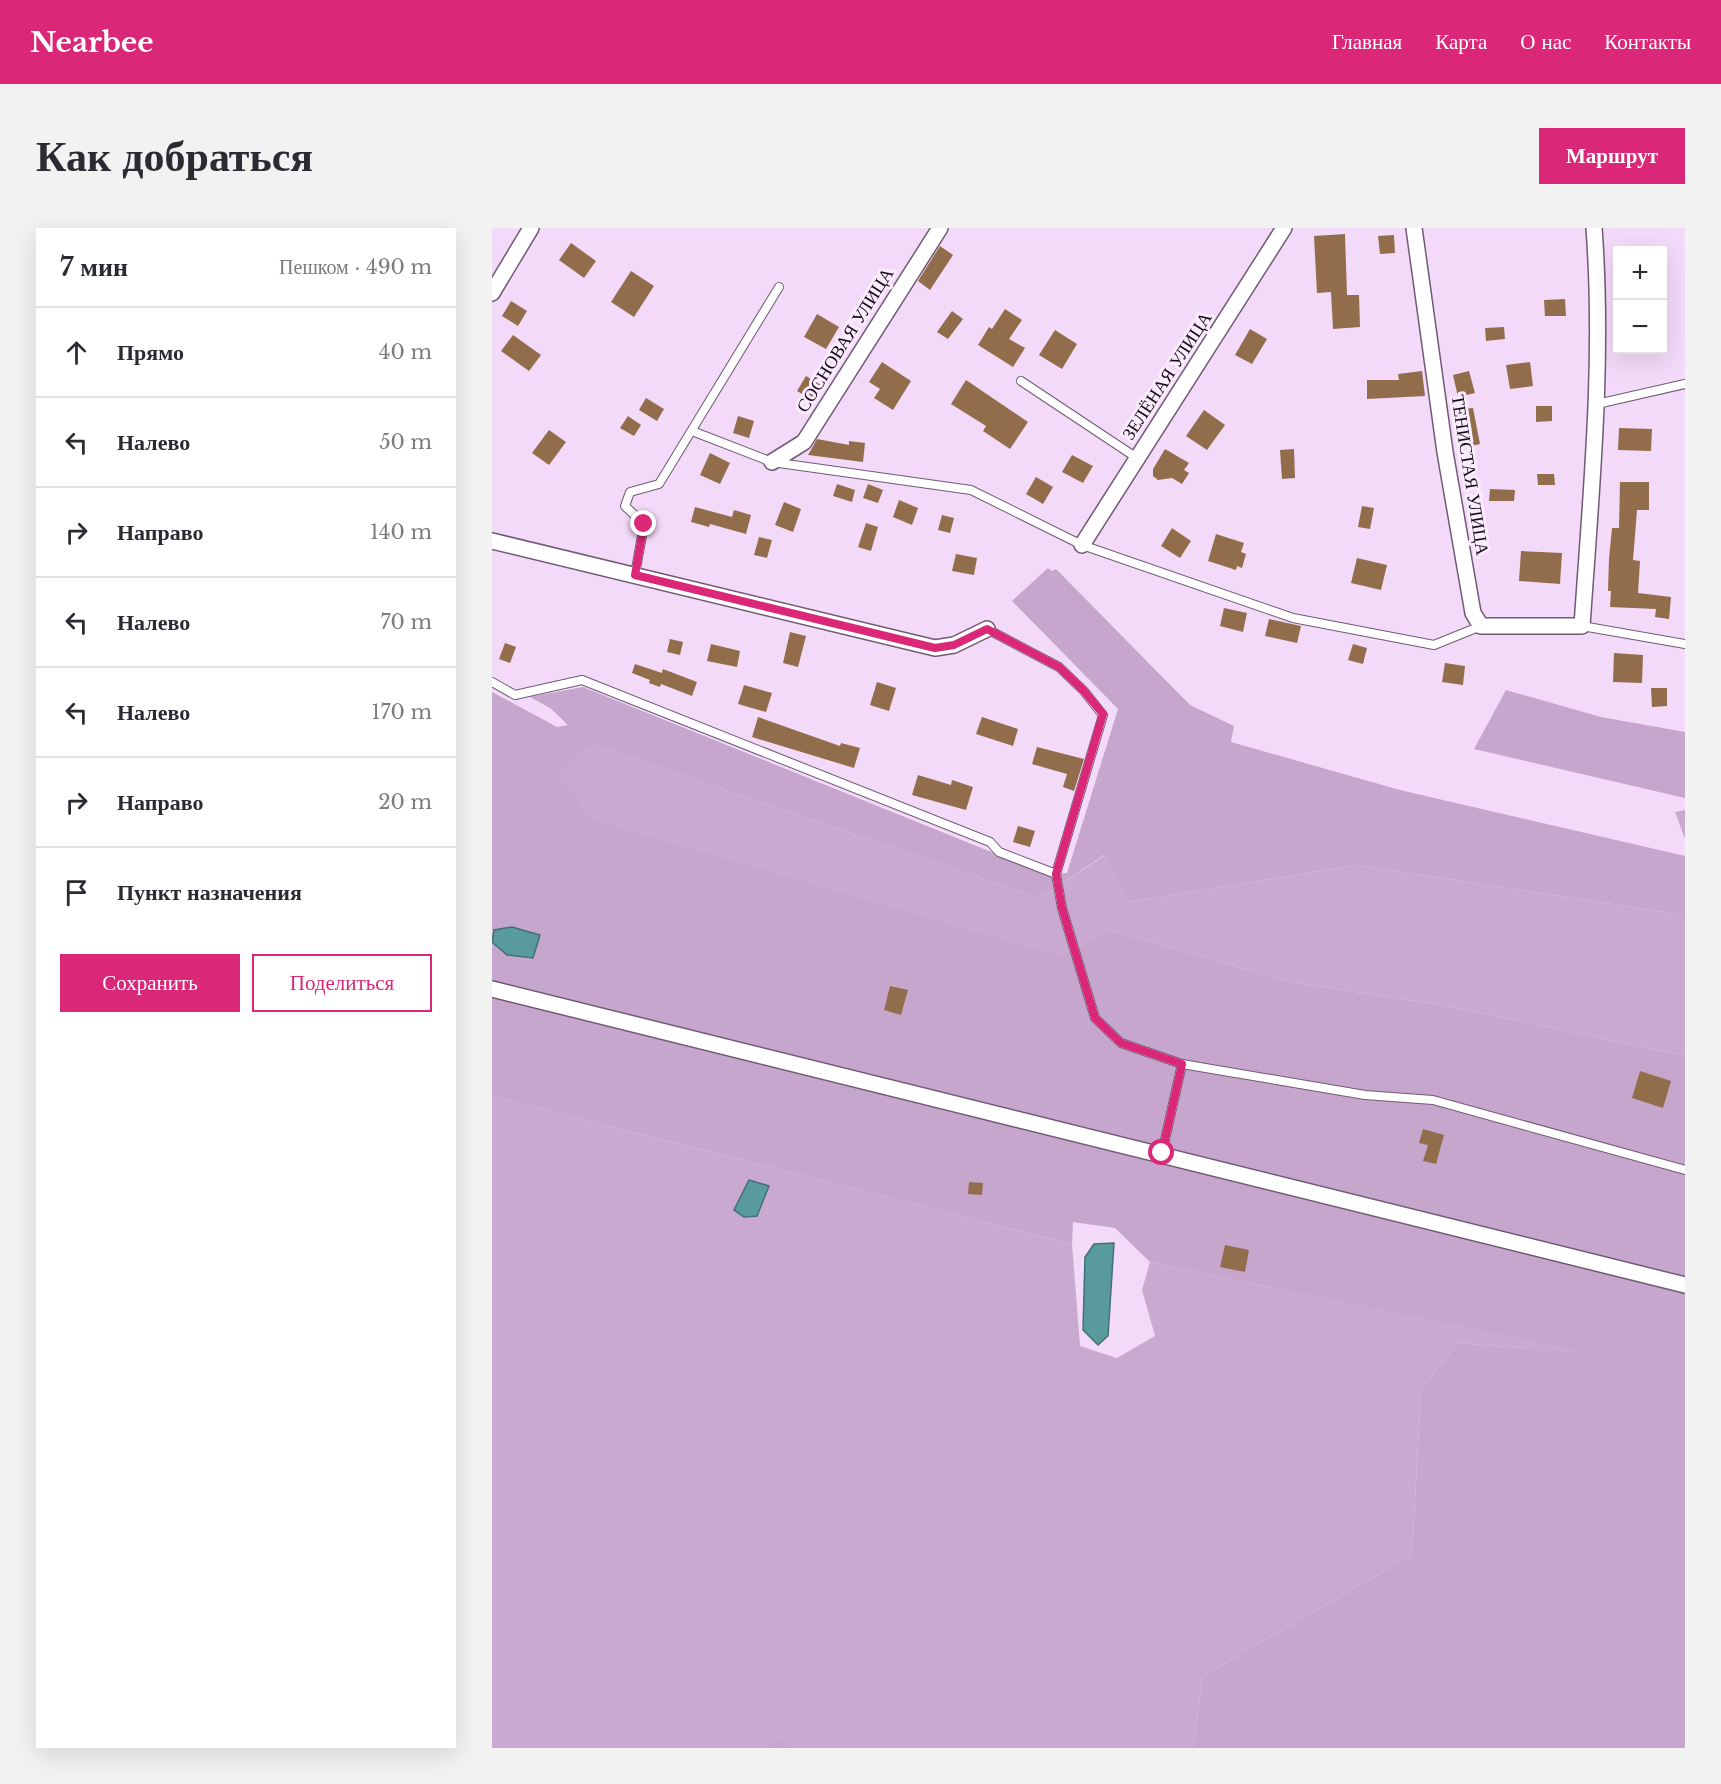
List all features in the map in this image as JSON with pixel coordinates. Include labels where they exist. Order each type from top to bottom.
[{"type":"street","points":[[492,293],[531,228]]},
{"type":"street","name":"СОСНОВАЯ УЛИЦА","points":[[772,462],[804,442],[940,228]]},
{"type":"street","name":"ЗЕЛЁНАЯ УЛИЦА","points":[[1082,545],[1284,228]]},
{"type":"street","name":"ТЕНИСТАЯ УЛИЦА","points":[[1414,228],[1447,464],[1473,614],[1481,626]]},
{"type":"street","points":[[1481,626],[1582,626],[1597,404],[1597,267],[1594,228]]},
{"type":"street","points":[[492,541],[935,648],[954,645],[987,629]]},
{"type":"street","points":[[492,989],[1162,1153],[1685,1285]]},
{"type":"lane","points":[[635,575],[644,524],[625,506],[630,492],[659,484],[778,287]]},
{"type":"lane","points":[[1022,381],[1137,458]]},
{"type":"lane","points":[[1597,404],[1685,384]]},
{"type":"lane","points":[[692,431],[772,462],[971,490],[1082,545],[1293,618],[1434,645],[1481,626]]},
{"type":"lane","points":[[1582,626],[1685,644]]},
{"type":"lane","points":[[987,629],[1059,667],[1084,691],[1103,714],[1056,874],[1062,908],[1095,1018],[1121,1043],[1182,1064],[1365,1095],[1433,1100],[1685,1170]]},
{"type":"lane","points":[[492,682],[515,695],[582,680],[979,837],[990,842],[999,852],[1056,874]]},
{"type":"lane","points":[[1162,1153],[1182,1064]]},
{"type":"shaded area","points":[[1048,568],[1052,571],[1056,569],[1190,705],[1234,726],[1231,742],[1400,790],[1685,856],[1685,915],[1357,865],[1128,902],[1104,855],[1040,898],[592,744],[1061,957],[1110,930],[1289,982],[1442,1005],[1685,1056],[1685,1748],[1193,1748],[1203,1676],[1412,1555],[1421,1390],[1458,1343],[1584,1353],[1150,1262],[1115,1228],[1073,1222],[1072,1244],[492,1096],[492,692],[557,727],[568,725],[550,708],[530,697],[583,687],[1046,874],[1067,873],[1118,709],[1012,601]]},
{"type":"shaded area","points":[[1506,690],[1601,717],[1685,732],[1685,798],[1474,749]]},
{"type":"shaded area","points":[[592,744],[1040,898],[1105,855],[1128,902],[1357,865],[1685,915],[1685,1056],[1442,1005],[1289,982],[1110,930],[1062,957],[592,820],[556,773]]},
{"type":"shaded area","points":[[1685,810],[1685,839],[1675,812]]},
{"type":"shaded area","points":[[512,927],[540,935],[533,958],[507,955],[492,942],[494,930]]},
{"type":"shaded area","points":[[492,1096],[1072,1244],[1080,1346],[1117,1358],[1155,1336],[1142,1290],[1150,1262],[1591,1354],[1458,1343],[1421,1390],[1412,1555],[1203,1676],[1193,1748],[793,1748],[781,1738],[763,1748],[492,1748]]},
{"type":"shaded area","points":[[749,1180],[769,1186],[757,1216],[744,1217],[734,1210]]},
{"type":"shaded area","points":[[1114,1243],[1108,1336],[1098,1345],[1083,1330],[1085,1257],[1094,1244]]},
{"type":"shaded area","points":[[781,1738],[793,1748],[763,1748]]},
{"type":"building","points":[[1345,234],[1347,295],[1359,295],[1360,327],[1333,329],[1331,292],[1317,293],[1314,236]]},
{"type":"building","points":[[1394,235],[1395,253],[1380,254],[1378,236]]},
{"type":"building","points":[[571,243],[596,261],[584,278],[559,260]]},
{"type":"building","points":[[940,246],[953,255],[930,290],[918,281]]},
{"type":"building","points":[[631,271],[654,286],[634,317],[611,302]]},
{"type":"building","points":[[1565,299],[1566,316],[1545,316],[1544,300]]},
{"type":"building","points":[[511,301],[527,311],[518,326],[502,316]]},
{"type":"building","points":[[1005,309],[1022,320],[1009,339],[1025,348],[1013,367],[978,345],[989,327],[992,329]]},
{"type":"building","points":[[952,311],[963,319],[948,339],[937,332]]},
{"type":"building","points":[[817,314],[839,327],[826,349],[804,337]]},
{"type":"building","points":[[1504,327],[1505,339],[1486,341],[1485,328]]},
{"type":"building","points":[[1250,329],[1267,339],[1252,364],[1235,355]]},
{"type":"building","points":[[1055,330],[1077,344],[1062,369],[1039,355]]},
{"type":"building","points":[[513,335],[541,355],[529,371],[501,351]]},
{"type":"building","points":[[882,362],[911,381],[893,410],[874,398],[880,389],[869,382]]},
{"type":"building","points":[[1530,362],[1533,386],[1510,389],[1506,365]]},
{"type":"building","points":[[1422,371],[1425,396],[1367,399],[1367,380],[1399,380],[1398,374]]},
{"type":"building","points":[[1469,371],[1475,393],[1458,397],[1453,375]]},
{"type":"building","points":[[806,376],[821,385],[812,400],[797,391]]},
{"type":"building","points":[[966,380],[1028,422],[1010,449],[983,431],[986,426],[951,404]]},
{"type":"building","points":[[646,398],[664,409],[657,421],[639,410]]},
{"type":"building","points":[[1536,406],[1552,406],[1552,421],[1536,422]]},
{"type":"building","points":[[1473,408],[1480,444],[1471,446],[1469,438],[1463,439],[1459,416],[1463,416],[1461,409]]},
{"type":"building","points":[[1204,410],[1225,425],[1207,450],[1186,436]]},
{"type":"building","points":[[628,416],[641,425],[634,436],[620,428]]},
{"type":"building","points":[[738,416],[754,421],[749,438],[733,433]]},
{"type":"building","points":[[1619,428],[1652,429],[1651,451],[1618,450]]},
{"type":"building","points":[[549,430],[566,442],[549,465],[532,453]]},
{"type":"building","points":[[817,439],[849,445],[849,441],[865,443],[863,462],[808,455]]},
{"type":"building","points":[[1165,449],[1189,463],[1184,470],[1189,473],[1182,484],[1172,478],[1158,480],[1153,476],[1153,469]]},
{"type":"building","points":[[1294,449],[1295,478],[1282,479],[1280,450]]},
{"type":"building","points":[[710,453],[730,463],[720,484],[700,475]]},
{"type":"building","points":[[1072,455],[1093,466],[1083,483],[1062,472]]},
{"type":"building","points":[[1537,474],[1554,474],[1555,485],[1538,485]]},
{"type":"building","points":[[1036,477],[1053,487],[1043,504],[1026,494]]},
{"type":"building","points":[[1620,482],[1649,482],[1649,510],[1637,510],[1633,560],[1640,561],[1638,593],[1671,597],[1669,619],[1655,617],[1656,609],[1610,607],[1609,559],[1612,528],[1619,528]]},
{"type":"building","points":[[837,484],[855,490],[852,502],[833,496]]},
{"type":"building","points":[[868,484],[883,490],[878,503],[863,498]]},
{"type":"building","points":[[1490,489],[1515,490],[1514,501],[1489,501]]},
{"type":"building","points":[[899,500],[918,508],[912,525],[893,517]]},
{"type":"building","points":[[784,502],[801,509],[793,532],[775,525]]},
{"type":"building","points":[[1362,506],[1374,508],[1370,529],[1358,527]]},
{"type":"building","points":[[695,507],[732,517],[734,510],[751,515],[746,534],[710,524],[709,527],[691,522]]},
{"type":"building","points":[[942,515],[954,518],[950,533],[938,530]]},
{"type":"building","points":[[866,523],[878,527],[871,551],[858,547]]},
{"type":"building","points":[[1172,528],[1191,541],[1180,558],[1161,546]]},
{"type":"building","points":[[1216,534],[1244,543],[1241,552],[1246,554],[1242,568],[1237,566],[1236,570],[1208,561]]},
{"type":"building","points":[[759,537],[772,540],[767,558],[754,555]]},
{"type":"building","points":[[1521,551],[1562,553],[1560,584],[1519,581]]},
{"type":"building","points":[[956,554],[977,558],[974,575],[952,571]]},
{"type":"building","points":[[1357,558],[1387,565],[1381,590],[1351,583]]},
{"type":"building","points":[[1224,608],[1247,613],[1243,632],[1220,626]]},
{"type":"building","points":[[1269,619],[1301,626],[1297,643],[1265,636]]},
{"type":"building","points":[[790,632],[806,636],[798,667],[783,663]]},
{"type":"building","points":[[670,639],[683,642],[680,655],[667,652]]},
{"type":"building","points":[[505,643],[516,647],[510,663],[499,659]]},
{"type":"building","points":[[711,644],[740,651],[737,667],[707,661]]},
{"type":"building","points":[[1353,644],[1367,648],[1363,664],[1348,660]]},
{"type":"building","points":[[1614,653],[1643,655],[1642,683],[1613,682]]},
{"type":"building","points":[[1445,663],[1465,666],[1463,685],[1442,682]]},
{"type":"building","points":[[635,664],[662,673],[663,669],[697,682],[692,696],[661,684],[660,687],[649,683],[650,680],[632,673]]},
{"type":"building","points":[[877,682],[896,688],[889,711],[870,705]]},
{"type":"building","points":[[744,685],[772,693],[766,712],[738,704]]},
{"type":"building","points":[[1651,688],[1667,688],[1667,706],[1652,707]]},
{"type":"building","points":[[758,717],[840,746],[841,743],[860,748],[854,768],[752,737]]},
{"type":"building","points":[[982,717],[1018,729],[1013,746],[976,734]]},
{"type":"building","points":[[1037,747],[1084,759],[1074,791],[1063,787],[1067,774],[1032,764]]},
{"type":"building","points":[[918,775],[951,785],[952,780],[973,787],[966,810],[912,795]]},
{"type":"building","points":[[1018,826],[1035,831],[1030,847],[1013,842]]},
{"type":"building","points":[[890,986],[908,990],[901,1015],[884,1010]]},
{"type":"building","points":[[1640,1071],[1671,1081],[1663,1108],[1632,1098]]},
{"type":"building","points":[[1423,1129],[1444,1135],[1436,1164],[1423,1161],[1428,1145],[1419,1143]]},
{"type":"building","points":[[969,1182],[983,1183],[982,1195],[968,1194]]},
{"type":"building","points":[[1225,1245],[1249,1250],[1245,1272],[1220,1267]]},
{"type":"route","points":[[644,524],[635,575],[935,648],[954,645],[987,629],[1059,667],[1084,691],[1103,714],[1095,749],[1056,874],[1062,908],[1095,1018],[1121,1043],[1182,1064],[1162,1153]]}]
